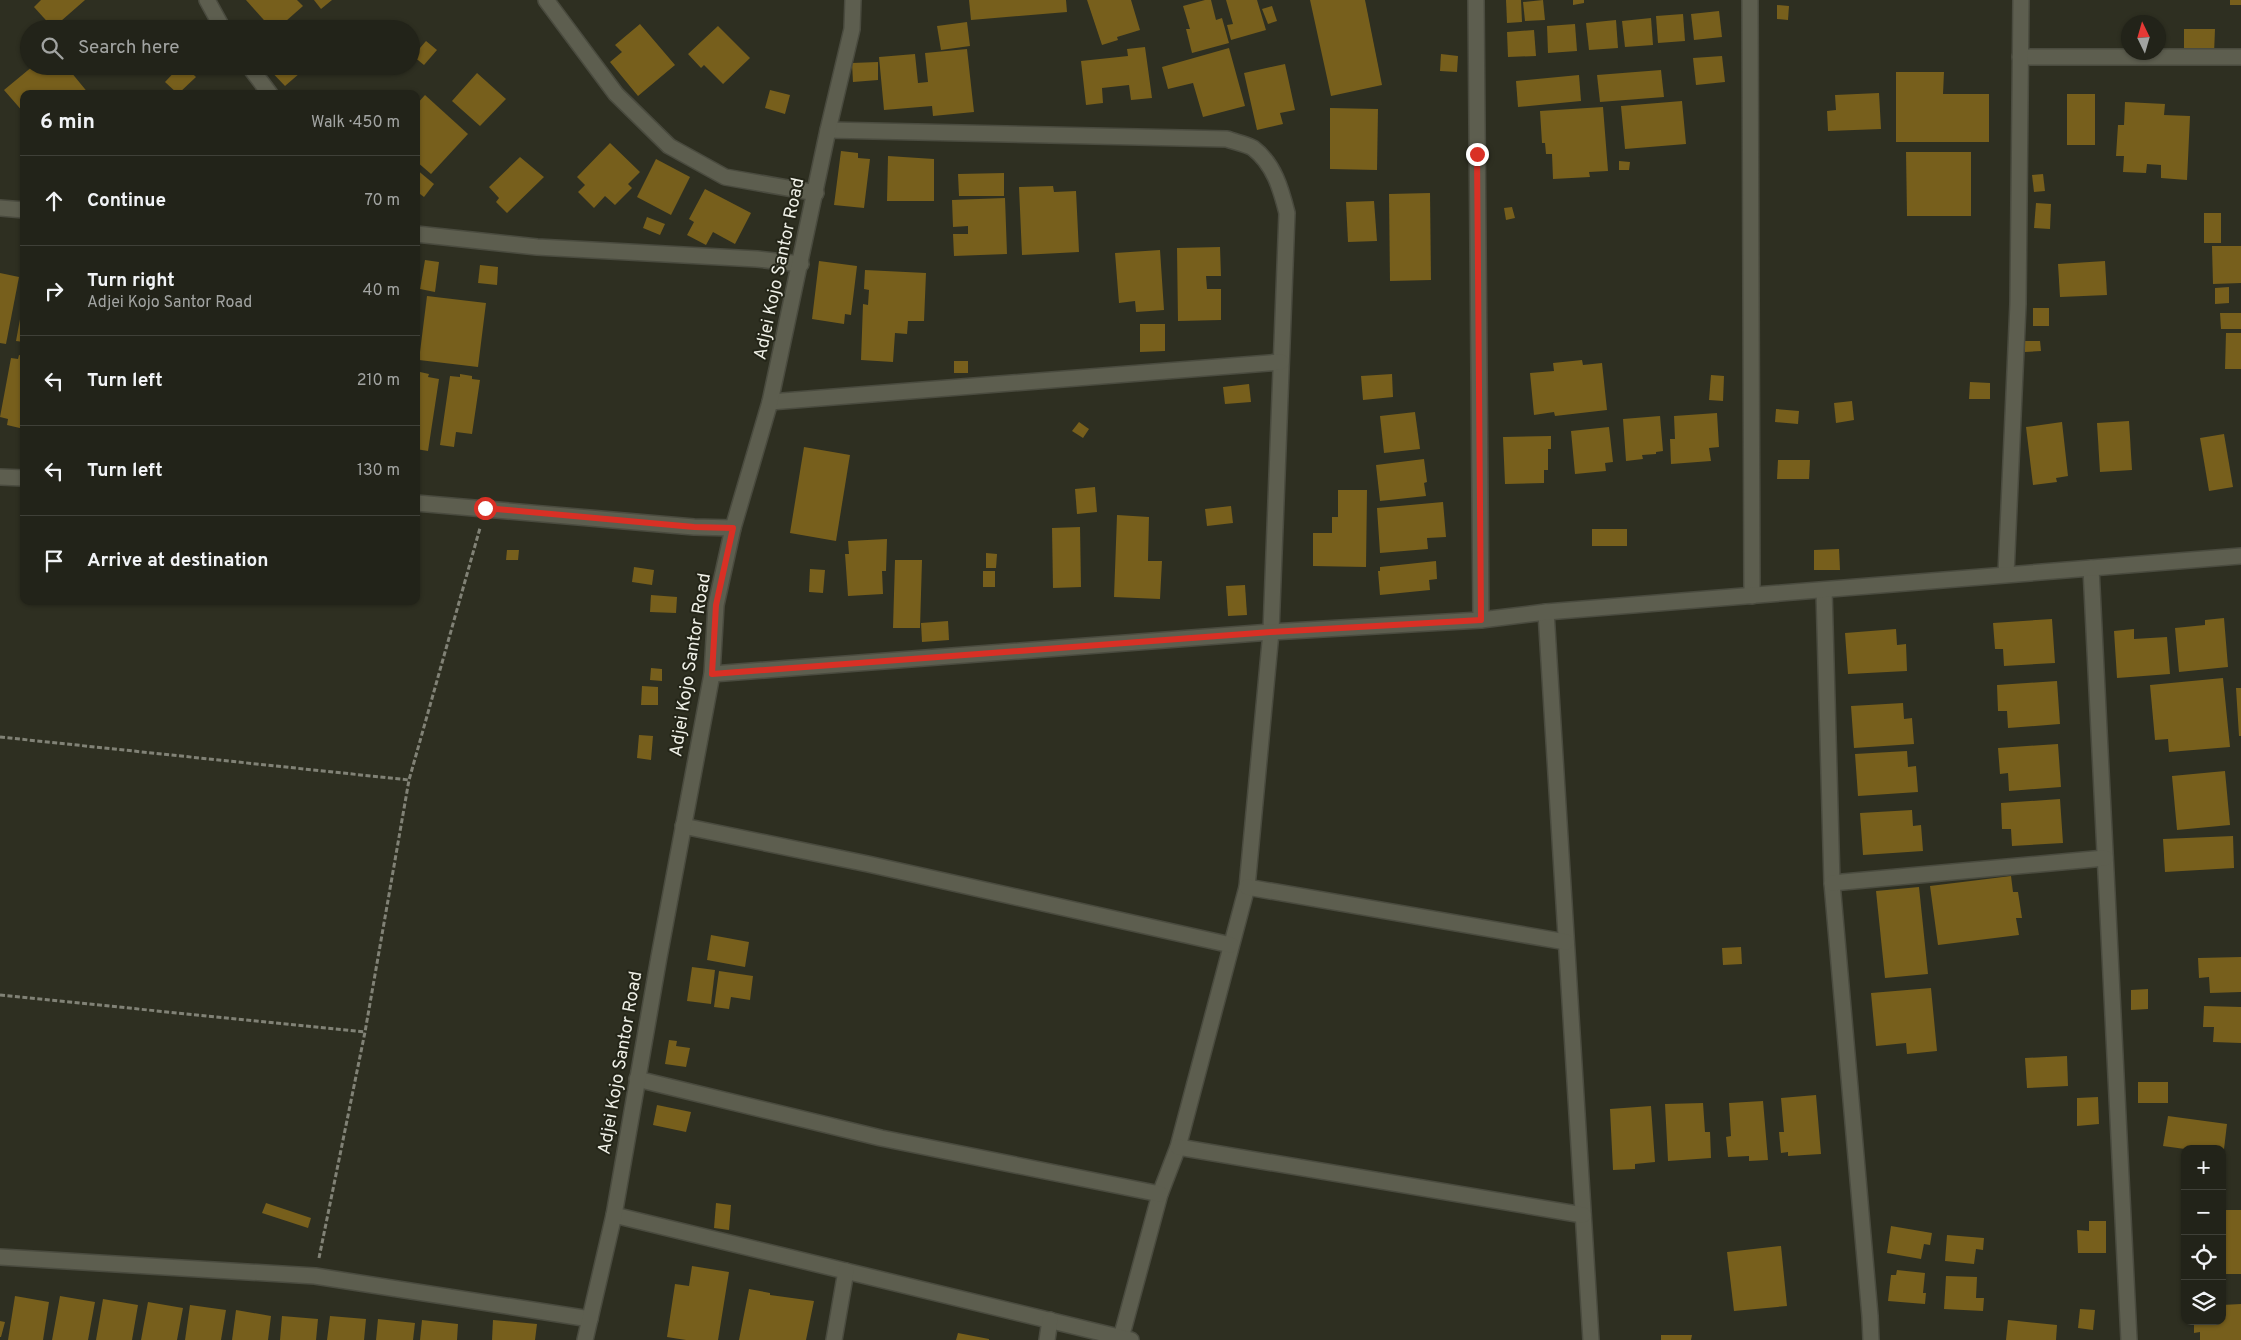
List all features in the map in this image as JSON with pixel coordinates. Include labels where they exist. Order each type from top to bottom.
[{"type":"street","points":[[206,0],[218,20]]},
{"type":"street","points":[[546,0],[616,94],[669,146],[725,176],[816,193]]},
{"type":"street","name":"Adjei Kojo Santor Road","points":[[585,1340],[614,1214],[712,674],[716,605],[733,528],[770,402],[801,264],[828,130],[852,29],[854,0]]},
{"type":"street","points":[[1476,0],[1481,620]]},
{"type":"street","points":[[1750,0],[1752,596]]},
{"type":"street","points":[[2006,574],[2018,304],[2021,0]]},
{"type":"street","points":[[2020,58],[2241,57]]},
{"type":"street","points":[[256,75],[267,90]]},
{"type":"street","points":[[614,1214],[1126,1339],[1160,1194],[1178,1148],[1247,887],[1271,632],[1287,213],[1280,185],[1270,167],[1252,148],[1227,139],[828,130]]},
{"type":"street","points":[[0,208],[20,210]]},
{"type":"street","points":[[420,234],[537,247],[757,259],[801,264]]},
{"type":"street","points":[[770,402],[1281,362]]},
{"type":"street","points":[[0,477],[20,478]]},
{"type":"street","points":[[420,503],[694,527],[733,528]]},
{"type":"street","points":[[712,674],[1271,632],[1481,620],[1546,612],[2241,556]]},
{"type":"street","points":[[2091,568],[2129,1340]]},
{"type":"street","points":[[1824,590],[1832,883],[1870,1306],[1870,1340]]},
{"type":"street","points":[[1546,612],[1590,1340]]},
{"type":"street","points":[[683,826],[868,864],[1231,945]]},
{"type":"street","points":[[1832,883],[2105,858]]},
{"type":"street","points":[[1247,887],[1566,942]]},
{"type":"street","points":[[637,1079],[881,1138],[1160,1194]]},
{"type":"street","points":[[1178,1148],[1583,1215]]},
{"type":"street","points":[[0,1257],[315,1276],[590,1319]]},
{"type":"street","points":[[834,1340],[846,1271]]},
{"type":"street","points":[[1046,1340],[1050,1320]]},
{"type":"path","points":[[315,1276],[365,1032],[409,780],[485,508]]},
{"type":"path","points":[[0,737],[409,780]]},
{"type":"path","points":[[0,995],[365,1032]]},
{"type":"building","points":[[41,0],[85,0],[62,20],[46,20],[34,7]]},
{"type":"building","points":[[246,0],[297,0],[303,6],[287,20],[264,20]]},
{"type":"building","points":[[314,0],[332,0],[321,9]]},
{"type":"building","points":[[969,0],[1066,0],[1067,12],[971,20]]},
{"type":"building","points":[[1087,0],[1131,0],[1140,30],[1117,37],[1118,40],[1102,45]]},
{"type":"building","points":[[1211,0],[1216,20],[1222,18],[1229,43],[1192,53],[1186,29],[1190,29],[1183,6]]},
{"type":"building","points":[[1226,0],[1257,0],[1266,30],[1231,40],[1227,25],[1233,24]]},
{"type":"building","points":[[1310,0],[1365,0],[1382,85],[1331,96]]},
{"type":"building","points":[[1506,0],[1521,0],[1522,22],[1507,23]]},
{"type":"building","points":[[1543,0],[1545,20],[1525,21],[1523,2]]},
{"type":"building","points":[[1573,0],[1584,0],[1584,3],[1573,5]]},
{"type":"building","points":[[2230,0],[2241,0],[2241,5],[2230,5]]},
{"type":"building","points":[[1777,5],[1789,6],[1788,20],[1777,19]]},
{"type":"building","points":[[1272,6],[1277,21],[1268,24],[1262,9]]},
{"type":"building","points":[[1719,11],[1722,37],[1694,40],[1691,14]]},
{"type":"building","points":[[1683,14],[1685,41],[1658,43],[1656,16]]},
{"type":"building","points":[[1651,18],[1653,45],[1625,47],[1622,21]]},
{"type":"building","points":[[1616,20],[1618,48],[1589,50],[1586,23]]},
{"type":"building","points":[[967,22],[970,46],[941,50],[937,26]]},
{"type":"building","points":[[640,24],[675,65],[638,96],[610,62],[622,52],[615,45]]},
{"type":"building","points":[[1575,24],[1577,51],[1548,53],[1547,26]]},
{"type":"building","points":[[718,26],[750,58],[723,84],[704,65],[701,68],[688,54]]},
{"type":"building","points":[[2184,29],[2215,29],[2214,54],[2184,54]]},
{"type":"building","points":[[1534,30],[1536,56],[1508,57],[1507,32]]},
{"type":"building","points":[[426,41],[437,50],[424,65],[420,62],[420,48]]},
{"type":"building","points":[[1145,47],[1152,98],[1131,100],[1129,85],[1102,88],[1103,103],[1086,105],[1081,61],[1128,56],[1127,49]]},
{"type":"building","points":[[1229,48],[1245,106],[1203,117],[1193,83],[1168,89],[1162,67]]},
{"type":"building","points":[[967,49],[974,112],[933,116],[932,106],[884,110],[879,57],[915,54],[918,83],[928,82],[925,53]]},
{"type":"building","points":[[1441,54],[1458,56],[1457,72],[1440,71]]},
{"type":"building","points":[[1722,56],[1725,82],[1696,85],[1693,58]]},
{"type":"building","points":[[878,62],[878,80],[853,82],[852,63]]},
{"type":"building","points":[[1285,64],[1295,110],[1280,113],[1283,124],[1257,130],[1244,73]]},
{"type":"building","points":[[1661,70],[1664,97],[1600,102],[1597,75]]},
{"type":"building","points":[[1896,72],[1944,72],[1943,94],[1989,94],[1989,142],[1896,142]]},
{"type":"building","points":[[477,73],[506,99],[480,126],[452,101]]},
{"type":"building","points":[[22,75],[73,75],[86,90],[20,90],[20,108],[4,90]]},
{"type":"building","points":[[172,75],[194,75],[196,77],[182,90],[174,90],[165,82]]},
{"type":"building","points":[[275,75],[298,75],[285,86]]},
{"type":"building","points":[[1579,75],[1581,101],[1518,107],[1516,81]]},
{"type":"building","points":[[770,90],[790,95],[785,114],[765,108]]},
{"type":"building","points":[[1879,93],[1881,129],[1828,131],[1827,111],[1836,110],[1835,95]]},
{"type":"building","points":[[2067,94],[2095,94],[2095,145],[2067,145]]},
{"type":"building","points":[[425,95],[468,134],[431,174],[420,164],[420,101]]},
{"type":"building","points":[[1682,101],[1686,144],[1625,149],[1621,106]]},
{"type":"building","points":[[2125,102],[2165,104],[2164,115],[2190,116],[2187,180],[2161,178],[2161,165],[2147,164],[2146,173],[2123,172],[2124,156],[2116,156],[2118,125],[2124,125]]},
{"type":"building","points":[[1603,107],[1608,171],[1589,172],[1590,177],[1553,179],[1552,154],[1546,154],[1545,143],[1542,143],[1540,111]]},
{"type":"building","points":[[1330,108],[1378,109],[1377,170],[1330,169]]},
{"type":"building","points":[[610,143],[640,172],[628,184],[632,188],[615,205],[605,196],[594,208],[578,192],[585,185],[577,177]]},
{"type":"building","points":[[841,151],[858,153],[858,158],[870,159],[864,208],[834,205]]},
{"type":"building","points":[[1906,152],[1971,152],[1971,216],[1907,216]]},
{"type":"building","points":[[888,156],[934,159],[934,201],[887,201]]},
{"type":"building","points":[[520,157],[544,177],[507,213],[496,202],[499,198],[489,187]]},
{"type":"building","points":[[656,159],[690,177],[671,215],[637,197]]},
{"type":"building","points":[[1619,161],[1630,162],[1629,170],[1619,170]]},
{"type":"building","points":[[420,172],[434,184],[424,197],[420,194]]},
{"type":"building","points":[[1004,173],[1004,196],[959,196],[958,174]]},
{"type":"building","points":[[2043,174],[2045,191],[2034,192],[2032,175]]},
{"type":"building","points":[[1053,186],[1054,192],[1076,191],[1079,252],[1022,255],[1019,187]]},
{"type":"building","points":[[705,189],[751,213],[735,244],[713,232],[706,245],[687,235],[694,222],[689,219]]},
{"type":"building","points":[[1430,193],[1431,280],[1390,281],[1389,194]]},
{"type":"building","points":[[1005,198],[1007,254],[954,256],[953,234],[968,234],[968,226],[953,227],[952,200]]},
{"type":"building","points":[[1374,201],[1377,241],[1348,242],[1346,202]]},
{"type":"building","points":[[2036,203],[2051,204],[2050,229],[2034,228]]},
{"type":"building","points":[[1512,207],[1515,218],[1506,220],[1504,208]]},
{"type":"building","points":[[2204,213],[2221,213],[2221,243],[2204,243]]},
{"type":"building","points":[[647,217],[665,224],[660,235],[643,228]]},
{"type":"building","points":[[2212,246],[2241,246],[2241,283],[2213,284]]},
{"type":"building","points":[[1220,247],[1221,276],[1206,276],[1207,289],[1221,289],[1221,320],[1178,321],[1177,248]]},
{"type":"building","points":[[1160,250],[1164,310],[1136,312],[1135,301],[1119,303],[1115,253]]},
{"type":"building","points":[[425,260],[439,262],[435,292],[420,289]]},
{"type":"building","points":[[819,261],[857,266],[851,315],[845,314],[844,324],[812,319]]},
{"type":"building","points":[[2105,261],[2107,295],[2060,297],[2058,264]]},
{"type":"building","points":[[480,265],[498,267],[497,285],[478,283]]},
{"type":"building","points":[[865,270],[926,273],[924,321],[908,321],[907,334],[895,333],[893,362],[861,360],[863,304],[868,305],[869,290],[864,289]]},
{"type":"building","points":[[0,273],[19,277],[6,344],[0,343]]},
{"type":"building","points":[[2229,287],[2229,303],[2215,304],[2215,288]]},
{"type":"building","points":[[427,296],[486,303],[478,367],[420,360]]},
{"type":"building","points":[[2033,308],[2049,308],[2049,326],[2033,326]]},
{"type":"building","points":[[2220,313],[2241,313],[2241,329],[2221,329]]},
{"type":"building","points":[[20,319],[20,342],[16,341]]},
{"type":"building","points":[[1140,324],[1165,324],[1165,351],[1140,352]]},
{"type":"building","points":[[2226,333],[2241,333],[2241,369],[2225,369]]},
{"type":"building","points":[[2025,341],[2040,341],[2041,351],[2025,352]]},
{"type":"building","points":[[20,355],[20,428],[7,425],[8,419],[0,417],[11,358],[18,359]]},
{"type":"building","points":[[1582,360],[1583,365],[1602,363],[1607,410],[1555,416],[1554,412],[1534,415],[1530,373],[1554,371],[1553,363]]},
{"type":"building","points":[[954,361],[968,361],[968,373],[954,373]]},
{"type":"building","points":[[420,372],[429,374],[428,377],[439,379],[428,451],[420,450]]},
{"type":"building","points":[[460,374],[472,376],[472,379],[480,380],[472,434],[456,432],[454,447],[440,445],[450,376],[460,377]]},
{"type":"building","points":[[1392,374],[1393,397],[1363,400],[1361,376]]},
{"type":"building","points":[[1711,375],[1724,376],[1723,401],[1709,400]]},
{"type":"building","points":[[1970,382],[1990,383],[1990,399],[1969,399]]},
{"type":"building","points":[[1249,384],[1251,402],[1225,404],[1223,387]]},
{"type":"building","points":[[1852,401],[1854,420],[1836,423],[1834,403]]},
{"type":"building","points":[[1776,409],[1799,411],[1798,424],[1775,422]]},
{"type":"building","points":[[1415,412],[1420,449],[1384,453],[1380,416]]},
{"type":"building","points":[[1717,413],[1719,447],[1709,448],[1711,461],[1671,464],[1670,439],[1675,439],[1674,416]]},
{"type":"building","points":[[1660,416],[1663,451],[1656,452],[1656,454],[1642,455],[1643,459],[1626,461],[1623,419]]},
{"type":"building","points":[[2129,421],[2132,470],[2100,472],[2097,423]]},
{"type":"building","points":[[1079,422],[1089,429],[1083,438],[1072,431]]},
{"type":"building","points":[[2062,422],[2068,476],[2056,478],[2057,482],[2033,485],[2026,427]]},
{"type":"building","points":[[1609,427],[1613,462],[1605,463],[1606,471],[1575,474],[1571,431]]},
{"type":"building","points":[[2224,434],[2233,487],[2209,491],[2200,438]]},
{"type":"building","points":[[1551,436],[1551,449],[1548,449],[1548,470],[1544,470],[1544,483],[1505,484],[1503,437]]},
{"type":"building","points":[[804,447],[850,455],[836,541],[790,533]]},
{"type":"building","points":[[1424,459],[1427,482],[1424,483],[1426,496],[1380,501],[1376,465]]},
{"type":"building","points":[[1778,460],[1810,460],[1809,479],[1777,479]]},
{"type":"building","points":[[1095,487],[1097,512],[1077,514],[1075,489]]},
{"type":"building","points":[[1338,490],[1367,490],[1366,567],[1313,566],[1313,533],[1332,533],[1332,517],[1338,517]]},
{"type":"building","points":[[1443,502],[1446,537],[1427,538],[1428,549],[1380,553],[1377,508]]},
{"type":"building","points":[[1231,506],[1233,523],[1207,526],[1205,509]]},
{"type":"building","points":[[1117,515],[1149,517],[1148,561],[1162,561],[1160,599],[1114,597]]},
{"type":"building","points":[[1080,527],[1081,587],[1053,588],[1052,528]]},
{"type":"building","points":[[1592,529],[1627,529],[1627,546],[1592,546]]},
{"type":"building","points":[[887,539],[886,571],[882,571],[883,594],[848,596],[845,554],[849,554],[848,541]]},
{"type":"building","points":[[1839,549],[1840,570],[1814,570],[1814,550]]},
{"type":"building","points":[[507,550],[519,550],[518,560],[506,560]]},
{"type":"building","points":[[986,553],[997,554],[996,568],[986,568]]},
{"type":"building","points":[[895,560],[922,560],[920,628],[893,628]]},
{"type":"building","points":[[1436,561],[1437,579],[1429,580],[1430,590],[1380,595],[1378,571],[1380,571],[1380,567]]},
{"type":"building","points":[[634,567],[654,570],[652,585],[632,582]]},
{"type":"building","points":[[810,569],[825,570],[823,593],[809,592]]},
{"type":"building","points":[[983,571],[995,571],[995,587],[983,587]]},
{"type":"building","points":[[1245,585],[1247,615],[1228,616],[1226,586]]},
{"type":"building","points":[[651,595],[677,597],[676,613],[650,612]]},
{"type":"building","points":[[2224,618],[2228,667],[2179,672],[2175,628],[2205,625],[2205,620]]},
{"type":"building","points":[[2052,619],[2055,663],[2004,666],[2003,649],[1995,649],[1993,623]]},
{"type":"building","points":[[948,621],[949,640],[922,642],[921,623]]},
{"type":"building","points":[[1896,629],[1897,645],[1906,644],[1907,671],[1848,674],[1845,633]]},
{"type":"building","points":[[2134,629],[2134,639],[2167,637],[2170,674],[2117,678],[2114,631]]},
{"type":"building","points":[[651,668],[662,669],[662,681],[650,680]]},
{"type":"building","points":[[2223,678],[2230,747],[2169,752],[2168,739],[2155,740],[2150,685]]},
{"type":"building","points":[[2057,681],[2060,724],[2008,728],[2007,711],[1998,711],[1997,685]]},
{"type":"building","points":[[642,686],[658,687],[658,705],[641,705]]},
{"type":"building","points":[[2236,688],[2241,688],[2241,736],[2239,736]]},
{"type":"building","points":[[1903,703],[1904,719],[1912,718],[1914,744],[1854,748],[1851,706]]},
{"type":"building","points":[[639,735],[653,736],[651,760],[637,758]]},
{"type":"building","points":[[2058,744],[2061,787],[2009,791],[2008,773],[2000,774],[1998,748]]},
{"type":"building","points":[[1907,751],[1908,767],[1916,766],[1918,792],[1858,796],[1855,754]]},
{"type":"building","points":[[2225,771],[2230,825],[2177,830],[2172,776]]},
{"type":"building","points":[[2060,799],[2063,843],[2012,846],[2011,829],[2002,829],[2001,803]]},
{"type":"building","points":[[1912,810],[1913,826],[1921,825],[1923,851],[1863,855],[1860,813]]},
{"type":"building","points":[[2233,836],[2234,868],[2165,872],[2163,839]]},
{"type":"building","points":[[2011,876],[2013,892],[2018,892],[2022,918],[2016,918],[2019,935],[1938,945],[1930,886]]},
{"type":"building","points":[[1919,887],[1928,974],[1885,978],[1876,891]]},
{"type":"building","points":[[711,935],[749,942],[745,967],[707,960]]},
{"type":"building","points":[[1741,947],[1742,964],[1723,965],[1722,948]]},
{"type":"building","points":[[2241,957],[2241,992],[2210,993],[2209,977],[2199,978],[2198,958]]},
{"type":"building","points":[[692,967],[715,970],[711,1004],[687,1001]]},
{"type":"building","points":[[719,971],[753,976],[750,1000],[731,997],[729,1009],[714,1007]]},
{"type":"building","points":[[1931,988],[1937,1051],[1907,1054],[1906,1043],[1876,1046],[1871,993]]},
{"type":"building","points":[[2148,989],[2148,1009],[2131,1010],[2131,990]]},
{"type":"building","points":[[2204,1006],[2241,1007],[2241,1043],[2213,1042],[2214,1027],[2203,1027]]},
{"type":"building","points":[[669,1040],[677,1041],[676,1046],[690,1048],[686,1067],[665,1064]]},
{"type":"building","points":[[2067,1056],[2068,1086],[2027,1088],[2025,1058]]},
{"type":"building","points":[[2138,1082],[2168,1082],[2168,1103],[2138,1103]]},
{"type":"building","points":[[1816,1095],[1821,1154],[1788,1156],[1788,1152],[1781,1153],[1779,1132],[1784,1132],[1781,1098]]},
{"type":"building","points":[[2098,1097],[2099,1124],[2077,1126],[2077,1098]]},
{"type":"building","points":[[1763,1101],[1768,1160],[1749,1161],[1749,1156],[1728,1157],[1726,1137],[1731,1136],[1729,1103]]},
{"type":"building","points":[[1703,1103],[1705,1132],[1710,1132],[1711,1158],[1668,1161],[1665,1104]]},
{"type":"building","points":[[657,1105],[691,1112],[686,1132],[653,1125]]},
{"type":"building","points":[[1651,1106],[1655,1162],[1635,1164],[1635,1169],[1613,1170],[1610,1109]]},
{"type":"building","points":[[2168,1116],[2227,1124],[2224,1145],[2181,1145],[2181,1148],[2163,1146]]},
{"type":"building","points":[[266,1203],[311,1218],[308,1228],[262,1213]]},
{"type":"building","points":[[716,1203],[731,1205],[729,1230],[714,1228]]},
{"type":"building","points":[[2226,1210],[2241,1210],[2241,1274],[2226,1274]]},
{"type":"building","points":[[2089,1221],[2106,1221],[2106,1253],[2078,1253],[2077,1230],[2089,1231]]},
{"type":"building","points":[[1891,1226],[1932,1233],[1930,1245],[1924,1244],[1921,1259],[1887,1253]]},
{"type":"building","points":[[1947,1235],[1984,1238],[1983,1250],[1976,1249],[1974,1264],[1945,1261]]},
{"type":"building","points":[[1781,1246],[1787,1306],[1734,1311],[1727,1252]]},
{"type":"building","points":[[692,1266],[729,1272],[718,1340],[686,1340],[667,1337],[675,1284],[689,1286]]},
{"type":"building","points":[[1897,1270],[1925,1273],[1923,1293],[1926,1293],[1925,1304],[1888,1301],[1891,1275],[1896,1275]]},
{"type":"building","points":[[1946,1276],[1977,1277],[1976,1298],[1984,1298],[1983,1311],[1944,1309]]},
{"type":"building","points":[[749,1289],[770,1293],[770,1295],[814,1301],[806,1340],[739,1340]]},
{"type":"building","points":[[15,1296],[49,1302],[43,1340],[8,1340]]},
{"type":"building","points":[[60,1296],[95,1302],[88,1340],[52,1340]]},
{"type":"building","points":[[103,1299],[138,1305],[132,1340],[96,1340]]},
{"type":"building","points":[[148,1302],[183,1308],[177,1340],[141,1340]]},
{"type":"building","points":[[2241,1304],[2241,1340],[2200,1340],[2200,1332],[2194,1333],[2194,1325],[2226,1325],[2226,1305]]},
{"type":"building","points":[[190,1305],[226,1310],[221,1340],[185,1340]]},
{"type":"building","points":[[2080,1309],[2095,1310],[2093,1330],[2078,1328]]},
{"type":"building","points":[[236,1310],[271,1316],[268,1340],[232,1340]]},
{"type":"building","points":[[282,1316],[318,1319],[316,1340],[280,1340]]},
{"type":"building","points":[[330,1316],[366,1319],[364,1340],[327,1340]]},
{"type":"building","points":[[378,1319],[415,1323],[413,1340],[376,1340]]},
{"type":"building","points":[[422,1320],[458,1324],[457,1340],[420,1340]]},
{"type":"building","points":[[493,1320],[537,1324],[535,1340],[492,1340]]},
{"type":"building","points":[[2008,1320],[2057,1325],[2056,1340],[2006,1340]]},
{"type":"building","points":[[0,1321],[5,1322],[1,1337],[0,1337]]},
{"type":"building","points":[[958,1333],[989,1339],[989,1340],[956,1340]]},
{"type":"building","points":[[1661,1335],[1692,1335],[1691,1340],[1661,1340]]},
{"type":"route","points":[[485,508],[694,527],[733,528],[716,605],[712,674],[1042,648],[1481,620],[1477,154]]}]
